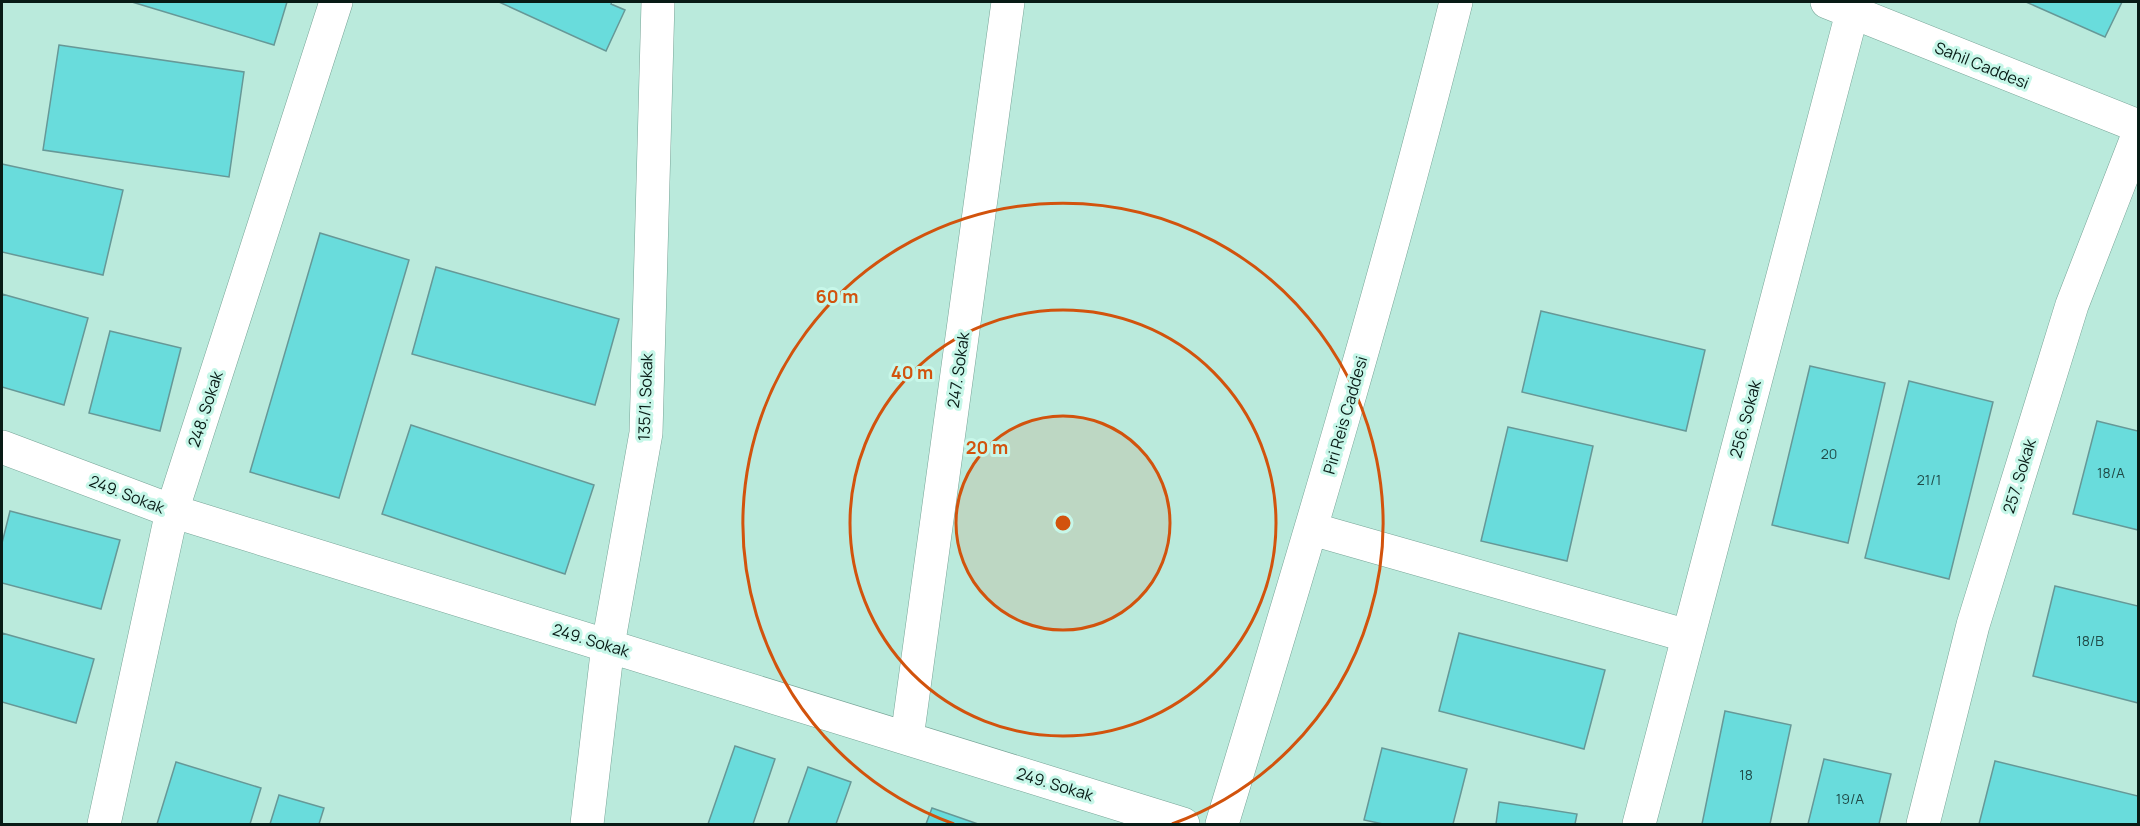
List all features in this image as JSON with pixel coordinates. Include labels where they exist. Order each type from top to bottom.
[{"type":"street","name":"248. Sokak","points":[[104,825],[172,511],[336,2]]},
{"type":"street","name":"135/1. Sokak","points":[[587,825],[608,645],[646,433],[658,2]]},
{"type":"street","name":"247. Sokak","points":[[907,738],[1008,2]]},
{"type":"street","name":"Piri Reis Caddesi","points":[[1222,825],[1312,529],[1421,141],[1456,2]]},
{"type":"street","name":"Sahil Caddesi","points":[[1840,7],[2139,126]]},
{"type":"street","name":"256. Sokak","points":[[1639,825],[1688,636],[1840,7]]},
{"type":"street","name":"257. Sokak","points":[[1923,825],[1973,625],[2068,316],[2139,135]]},
{"type":"street","name":"249. Sokak","points":[[2,447],[172,511],[1183,825]]},
{"type":"street","points":[[1312,529],[1688,636]]},
{"type":"building","points":[[132,2],[287,2],[274,45]]},
{"type":"building","points":[[499,2],[612,2],[611,4],[625,10],[606,51]]},
{"type":"building","points":[[2026,2],[2122,2],[2105,37]]},
{"type":"building","points":[[59,45],[244,72],[229,177],[43,150]]},
{"type":"building","points":[[2,164],[123,190],[103,275],[2,252]]},
{"type":"building","points":[[320,233],[409,260],[339,498],[250,472]]},
{"type":"building","points":[[436,267],[619,319],[595,405],[412,354]]},
{"type":"building","points":[[2,294],[88,318],[64,405],[2,387]]},
{"type":"building","points":[[1541,311],[1705,350],[1686,431],[1522,392]]},
{"type":"building","points":[[110,331],[181,348],[160,431],[89,413]]},
{"type":"building","points":[[1810,366],[1885,383],[1848,543],[1772,525]]},
{"type":"building","points":[[1909,381],[1993,402],[1949,579],[1865,558]]},
{"type":"building","points":[[2097,421],[2138,431],[2138,530],[2073,514]]},
{"type":"building","points":[[411,425],[594,485],[565,574],[382,514]]},
{"type":"building","points":[[1508,427],[1593,446],[1567,561],[1481,541]]},
{"type":"building","points":[[10,511],[120,540],[101,609],[2,583],[2,543]]},
{"type":"building","points":[[2055,586],[2138,606],[2138,703],[2033,676]]},
{"type":"building","points":[[2,633],[94,659],[76,723],[2,702]]},
{"type":"building","points":[[1459,633],[1605,670],[1584,749],[1439,711]]},
{"type":"building","points":[[1725,711],[1791,725],[1770,824],[1702,824]]},
{"type":"building","points":[[735,746],[775,759],[753,824],[708,824]]},
{"type":"building","points":[[1382,748],[1467,769],[1453,824],[1383,824],[1364,820]]},
{"type":"building","points":[[1824,759],[1891,774],[1879,824],[1808,824]]},
{"type":"building","points":[[1995,761],[2138,796],[2138,824],[1979,824]]},
{"type":"building","points":[[176,762],[261,788],[250,824],[157,824]]},
{"type":"building","points":[[808,767],[851,782],[836,824],[788,824]]},
{"type":"building","points":[[279,795],[324,808],[319,824],[270,824]]},
{"type":"building","points":[[1499,802],[1577,814],[1575,824],[1496,824]]},
{"type":"building","points":[[932,808],[978,824],[926,824]]}]
